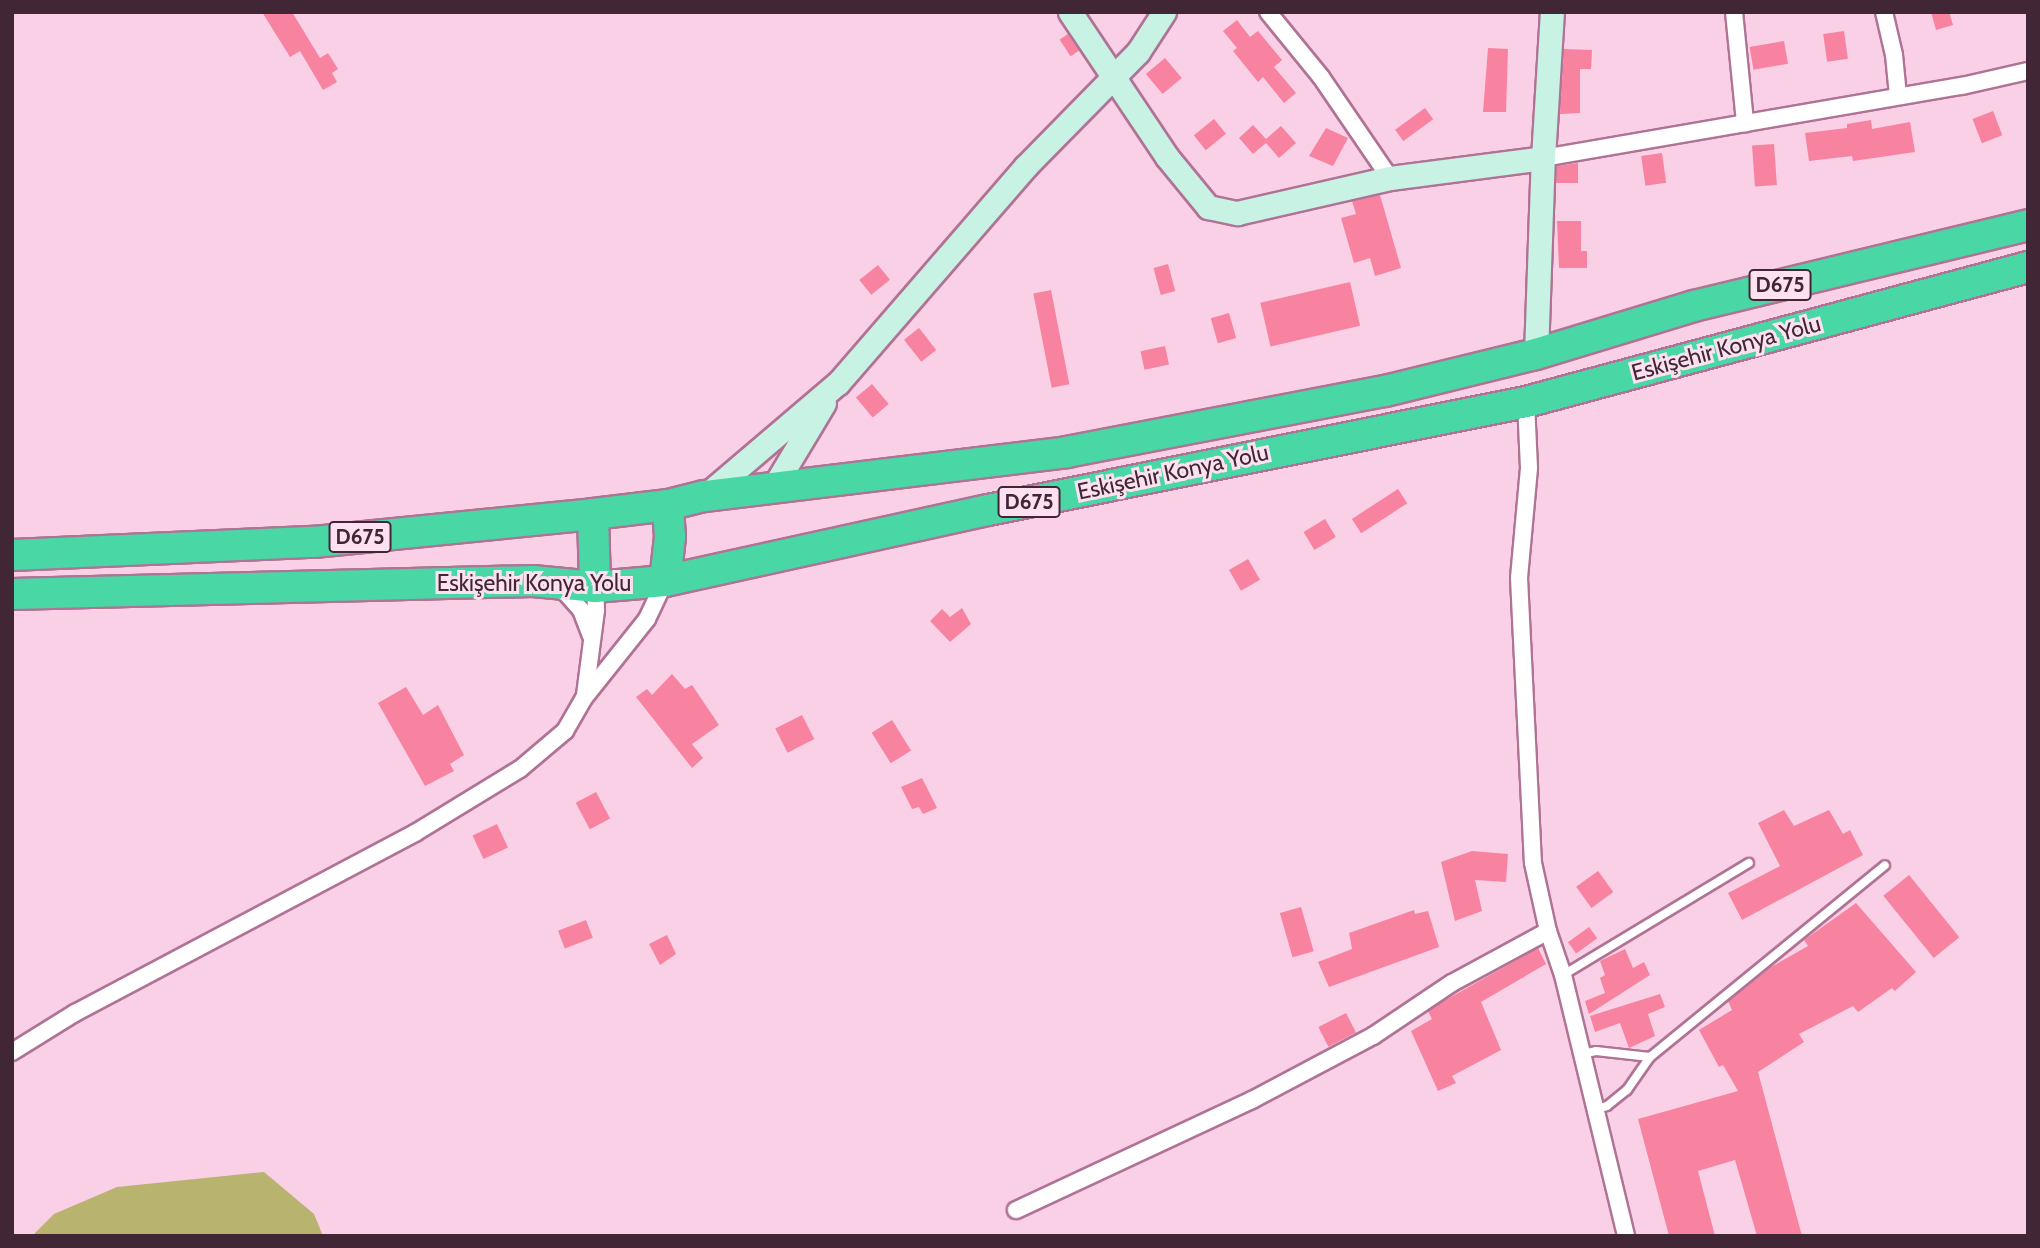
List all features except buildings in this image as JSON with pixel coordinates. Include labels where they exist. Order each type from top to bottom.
[{"type":"highway","name":"Eskişehir Konya Yolu","points":[[1536,354],[1694,306],[2028,225]]},
{"type":"highway","name":"Eskişehir Konya Yolu","points":[[12,594],[533,581],[595,587],[665,580],[988,510],[1526,401],[2020,272]]},
{"type":"highway","name":"D675","points":[[12,555],[314,542],[668,505],[705,496],[1067,452],[1385,391],[1536,354]]},
{"type":"highway","points":[[665,580],[670,537],[668,505]]},
{"type":"highway","points":[[593,514],[595,587]]},
{"type":"street","points":[[1070,12],[1167,157],[1208,207],[1237,213],[1390,178],[1543,158],[2028,71]]},
{"type":"street","points":[[1268,12],[1321,77],[1390,178]]},
{"type":"street","points":[[1536,354],[1543,158],[1552,12]]},
{"type":"street","points":[[1734,12],[1745,123]]},
{"type":"street","points":[[1884,12],[1894,55],[1898,96]]},
{"type":"street","points":[[705,496],[835,385],[1025,167],[1138,52],[1158,15]]},
{"type":"street","points":[[773,488],[835,385]]},
{"type":"street","points":[[1526,401],[1530,468],[1520,578],[1533,863],[1626,1236]]},
{"type":"street","points":[[12,1052],[75,1013],[415,833],[520,769],[565,731],[584,698],[647,619],[665,580]]},
{"type":"street","points":[[533,581],[565,592],[582,610],[592,640]]},
{"type":"street","points":[[584,698],[592,640],[595,587]]},
{"type":"street","points":[[1016,1210],[1252,1100],[1381,1031],[1452,983],[1548,931]]},
{"type":"lane","points":[[1563,975],[1749,863]]},
{"type":"lane","points":[[1595,1109],[1607,1106],[1627,1090],[1650,1057],[1885,865]]},
{"type":"lane","points":[[1582,1054],[1596,1051],[1650,1057]]},
{"type":"shaded area","points":[[264,1172],[314,1214],[323,1236],[32,1236],[54,1214],[117,1187]]}]
